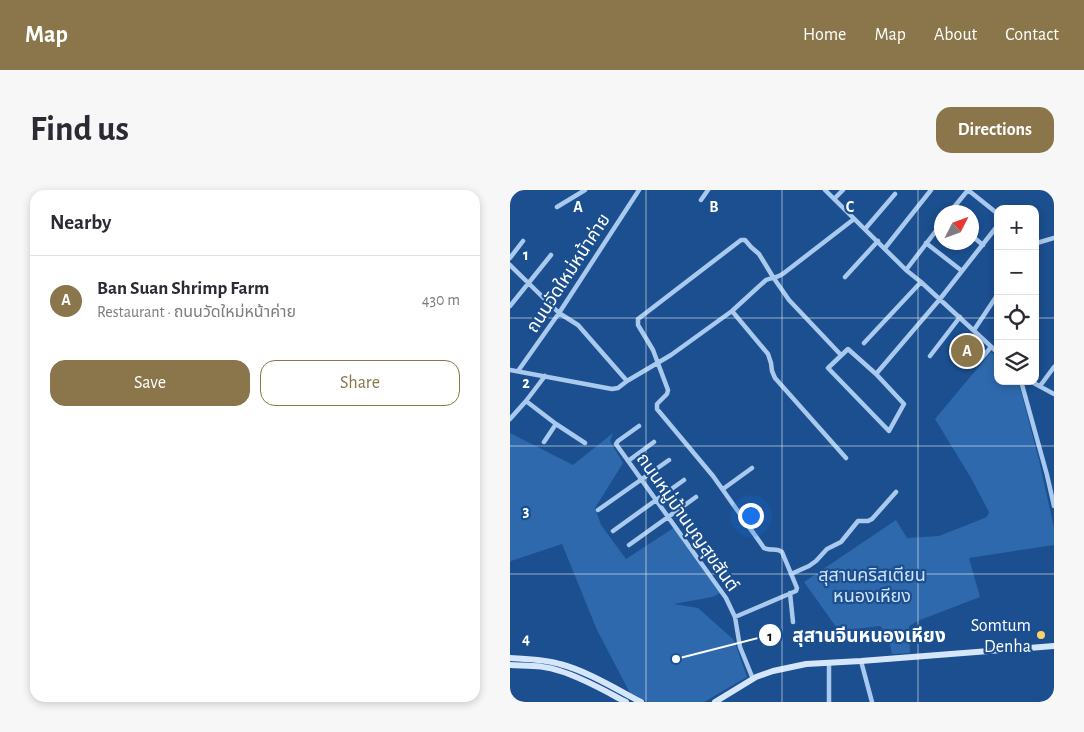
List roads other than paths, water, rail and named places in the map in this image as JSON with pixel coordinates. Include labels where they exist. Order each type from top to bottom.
[{"type":"main road","points":[[715,702],[753,679],[786,667],[1054,646]]},
{"type":"main road","points":[[510,658],[562,664],[641,702]]},
{"type":"main road","points":[[510,665],[546,667],[560,670],[626,702]]},
{"type":"street","points":[[556,207],[585,190]]},
{"type":"street","name":"ถนนวัดใหม่หน้าค่าย","points":[[518,371],[559,313],[639,190]]},
{"type":"street","points":[[701,200],[708,190]]},
{"type":"street","points":[[825,190],[906,270],[922,282],[994,350]]},
{"type":"street","points":[[834,199],[843,190]]},
{"type":"street","points":[[885,248],[931,190]]},
{"type":"street","points":[[956,205],[968,190],[994,211]]},
{"type":"street","points":[[865,229],[895,194]]},
{"type":"street","points":[[510,370],[612,389],[618,388],[671,355],[732,311],[766,280],[773,277],[778,278],[854,219]]},
{"type":"street","points":[[876,374],[940,300],[994,230]]},
{"type":"street","points":[[906,270],[934,233]]},
{"type":"street","points":[[1039,243],[1054,238]]},
{"type":"street","points":[[735,617],[796,591],[797,588],[782,552],[764,548],[713,476],[657,409],[656,404],[667,394],[668,390],[653,350],[638,325],[638,319],[741,240],[745,240],[759,254],[789,300],[841,355]]},
{"type":"street","points":[[510,258],[523,241]]},
{"type":"street","points":[[845,277],[878,241]]},
{"type":"street","points":[[979,242],[983,245]]},
{"type":"street","points":[[926,243],[962,271]]},
{"type":"street","points":[[510,306],[551,255]]},
{"type":"street","points":[[510,265],[559,313],[578,325],[627,381]]},
{"type":"street","points":[[864,343],[922,282]]},
{"type":"street","points":[[974,330],[997,295]]},
{"type":"street","points":[[732,311],[768,354],[775,378],[846,458]]},
{"type":"street","points":[[930,356],[960,317]]},
{"type":"street","points":[[981,359],[991,347]]},
{"type":"street","points":[[848,349],[876,374],[904,404],[889,431],[828,368],[841,355],[848,349]]},
{"type":"street","points":[[1054,367],[1040,386],[1054,394]]},
{"type":"street","points":[[510,419],[545,376]]},
{"type":"street","points":[[1022,385],[1054,506]]},
{"type":"street","points":[[526,401],[585,443]]},
{"type":"street","points":[[544,442],[556,424]]},
{"type":"street","name":"ถนนหมู่บ้านบุญสุขสันต์","points":[[639,426],[618,440],[616,444],[726,598],[735,617],[740,647],[753,679]]},
{"type":"street","points":[[628,461],[654,442]]},
{"type":"street","points":[[598,510],[669,460]]},
{"type":"street","points":[[722,489],[752,468]]},
{"type":"street","points":[[1047,475],[1054,473]]},
{"type":"street","points":[[613,531],[684,480]]},
{"type":"street","points":[[792,574],[809,566],[827,549],[840,542],[858,521],[868,522],[872,519],[896,492]]},
{"type":"street","points":[[629,545],[696,497]]},
{"type":"street","points":[[790,593],[792,622]]},
{"type":"street","points":[[861,661],[872,702]]},
{"type":"street","points":[[829,663],[829,702]]},
{"type":"place","name":"Ban Suan Shrimp Farm","points":[[967,351]]},
{"type":"place","name":"Somtum Denha","points":[[1041,635]]},
{"type":"place","name":"สุสานจีนหนองเหียง","points":[[676,659]]},
{"type":"park label","name":"สุสานคริสเตียน หนองเหียง","points":[[872,585]]}]
